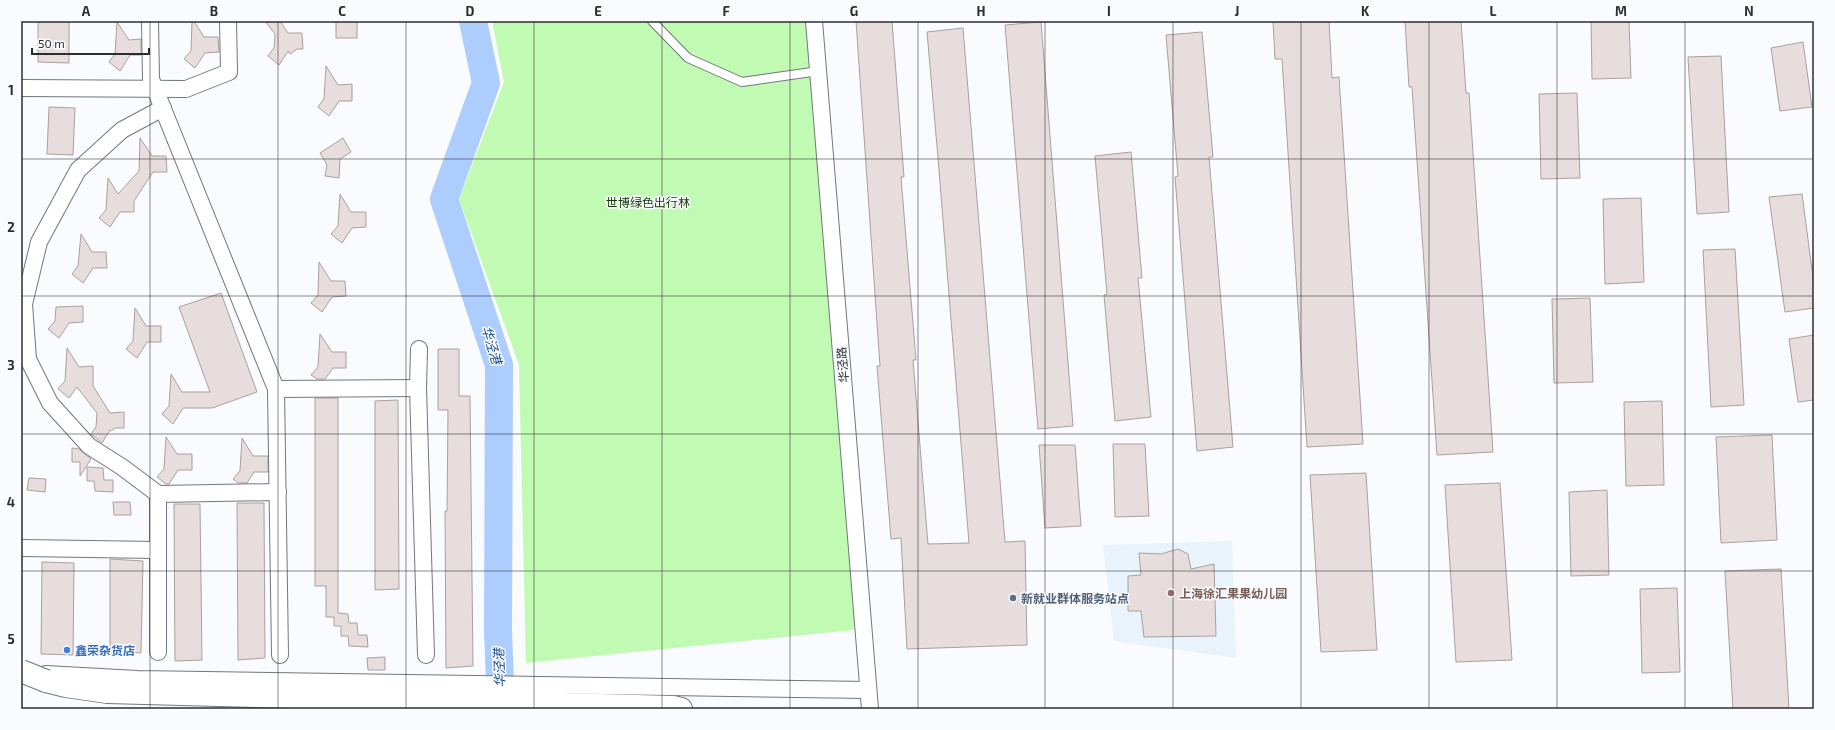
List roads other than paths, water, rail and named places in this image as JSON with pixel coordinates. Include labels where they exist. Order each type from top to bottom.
[{"type":"highway","points":[[21,672],[66,686],[107,692],[531,694],[681,709]]},
{"type":"street","points":[[150,21],[151,79],[276,389],[280,654]]},
{"type":"street","points":[[21,88],[186,89],[229,72],[228,21]]},
{"type":"street","name":"华泾路","points":[[814,21],[870,709]]},
{"type":"street","points":[[163,108],[122,130],[78,170],[39,242],[24,304],[28,359],[50,402],[89,446],[122,467],[158,494],[278,492]]},
{"type":"street","points":[[419,349],[418,388],[426,656]]},
{"type":"street","points":[[276,389],[418,388]]},
{"type":"street","points":[[158,494],[158,652]]},
{"type":"street","points":[[21,548],[157,550]]},
{"type":"street","points":[[21,672],[137,679],[486,685],[531,694],[868,690]]},
{"type":"lane","points":[[652,21],[688,58],[742,82],[819,71]]},
{"type":"waterway","name":"华泾港","points":[[473,21],[486,83],[444,199],[499,365],[498,631],[501,709]]},
{"type":"place","name":"上海徐汇果果幼儿园","points":[[1171,593]]},
{"type":"place","name":"新就业群体服务站点","points":[[1013,598]]},
{"type":"place","name":"鑫荣杂货店","points":[[67,650]]},
{"type":"park label","name":"世博绿色出行林","points":[[648,202]]}]
